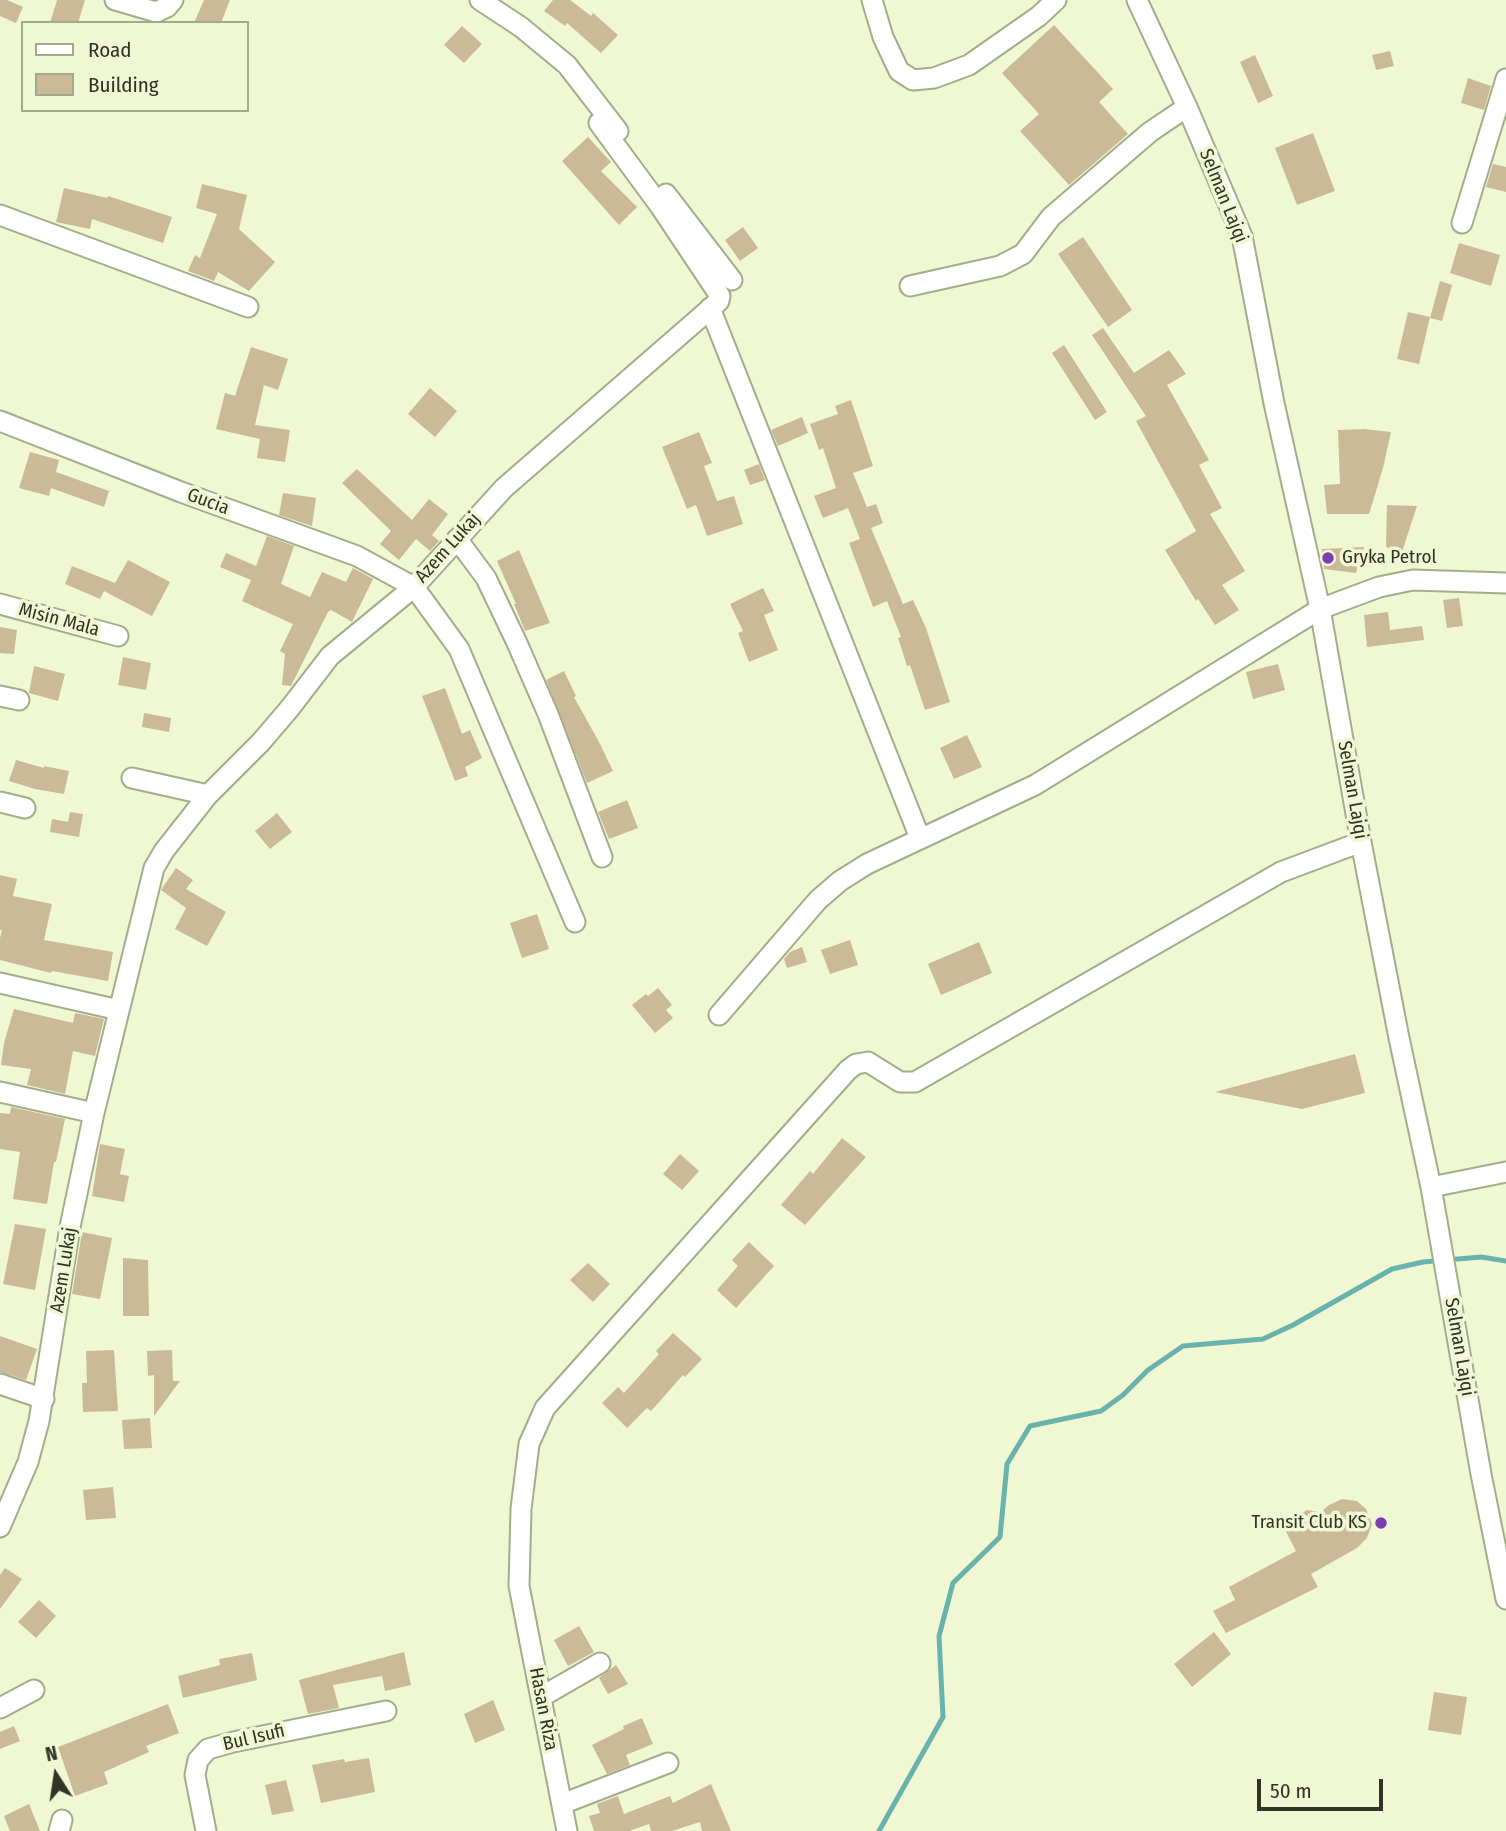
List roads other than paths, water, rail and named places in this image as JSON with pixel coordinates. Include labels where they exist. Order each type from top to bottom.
[{"type":"street","points":[[115,0],[156,12],[167,7],[173,0]]},
{"type":"street","points":[[481,0],[521,27],[568,65],[732,280]]},
{"type":"street","points":[[872,0],[883,37],[899,71],[913,80],[934,78],[968,65],[1039,16],[1056,0]]},
{"type":"street","name":"Selman Lajqi","points":[[1137,0],[1187,107],[1242,236],[1274,402],[1320,609],[1361,842],[1431,1187],[1481,1474],[1506,1599]]},
{"type":"street","points":[[1462,223],[1506,79]]},
{"type":"street","points":[[910,286],[1000,266],[1023,254],[1051,217],[1150,132],[1187,107]]},
{"type":"street","points":[[599,123],[660,206],[720,296],[719,301],[710,308],[920,838]]},
{"type":"street","points":[[0,215],[248,307]]},
{"type":"street","name":"Azem Lukaj","points":[[0,1527],[28,1462],[44,1399],[71,1227],[94,1114],[154,868],[208,795],[261,742],[330,656],[414,587],[504,488],[710,308]]},
{"type":"street","name":"Gucia","points":[[0,421],[181,492],[357,556],[414,587]]},
{"type":"street","points":[[457,539],[486,579],[517,643],[548,714],[602,857]]},
{"type":"street","points":[[719,1015],[818,900],[867,863],[1035,785],[1320,609],[1380,587],[1413,580],[1506,583]]},
{"type":"street","points":[[414,587],[459,649],[575,922]]},
{"type":"street","name":"Misin Mala","points":[[0,604],[118,636]]},
{"type":"street","points":[[132,778],[208,795]]},
{"type":"street","points":[[0,802],[26,808]]},
{"type":"street","name":"Hasan Riza","points":[[567,1831],[519,1586],[521,1508],[529,1444],[545,1408],[856,1064],[868,1062],[900,1082],[915,1082],[1282,872],[1361,842]]},
{"type":"street","points":[[0,983],[119,1010]]},
{"type":"street","points":[[0,1092],[94,1114]]},
{"type":"street","points":[[1431,1187],[1506,1172]]},
{"type":"street","points":[[0,1384],[44,1399]]},
{"type":"street","points":[[541,1698],[600,1662]]},
{"type":"street","points":[[0,1708],[34,1690]]},
{"type":"street","name":"Bul Isufi","points":[[206,1831],[195,1775],[198,1760],[208,1749],[386,1711]]},
{"type":"street","points":[[562,1804],[668,1763]]},
{"type":"waterway","points":[[879,1831],[943,1717],[939,1636],[953,1583],[1000,1537],[1007,1464],[1030,1426],[1101,1411],[1123,1395],[1148,1370],[1183,1346],[1263,1339],[1392,1269],[1423,1262],[1481,1257],[1506,1261]]},
{"type":"place","name":"Gryka Petrol","points":[[1328,558]]},
{"type":"place","name":"Transit Club KS","points":[[1381,1523]]}]
